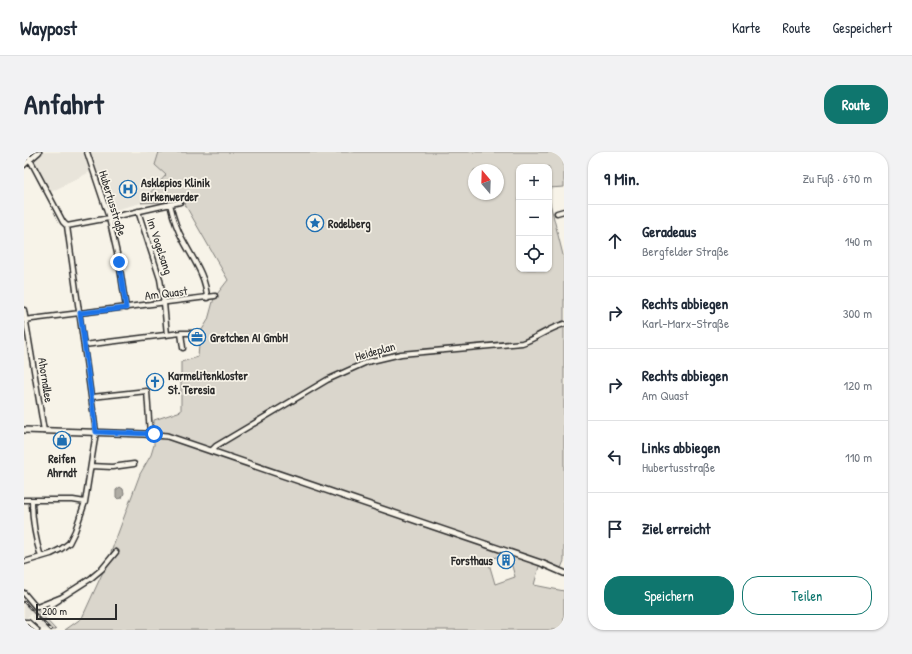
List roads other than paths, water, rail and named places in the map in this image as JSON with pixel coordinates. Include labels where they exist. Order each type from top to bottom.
[{"type":"main road","points":[[24,430],[162,435],[491,546],[546,565],[564,573]]},
{"type":"street","points":[[24,562],[61,549],[68,543],[78,525],[85,502],[96,432],[67,226],[63,222],[26,152]]},
{"type":"street","points":[[24,164],[39,152]]},
{"type":"street","name":"Hubertusstraße","points":[[87,152],[109,218],[119,262],[126,308]]},
{"type":"street","points":[[67,226],[180,202]]},
{"type":"street","points":[[170,204],[174,221],[202,276],[207,298]]},
{"type":"street","name":"Im Vogelsang","points":[[138,211],[160,279],[167,335]]},
{"type":"street","points":[[557,213],[564,211]]},
{"type":"street","name":"Am Quast","points":[[25,320],[215,296]]},
{"type":"street","name":"Ahornallee","points":[[24,310],[44,431]]},
{"type":"street","name":"Heideplan","points":[[211,452],[216,446],[327,380],[367,362],[401,354],[522,343],[564,324]]},
{"type":"street","points":[[84,345],[181,333],[200,333]]},
{"type":"street","points":[[181,333],[183,348]]},
{"type":"street","points":[[92,397],[147,391],[150,434]]},
{"type":"street","points":[[91,466],[112,467],[134,464]]},
{"type":"street","points":[[24,500],[77,500],[85,502]]},
{"type":"street","points":[[32,500],[34,536],[41,557]]},
{"type":"street","points":[[51,607],[51,605],[95,575],[116,552]]},
{"type":"street","points":[[24,592],[37,607],[62,598]]},
{"type":"street","points":[[24,622],[26,621],[37,630]]},
{"type":"railway","points":[[24,602],[51,630]]},
{"type":"place","name":"Asklepios Klinik Birkenwerder","points":[[128,189]]},
{"type":"place","name":"Rodelberg","points":[[315,223]]},
{"type":"place","name":"Gretchen AI GmbH","points":[[197,337]]},
{"type":"place","name":"Karmelitenkloster St. Teresia","points":[[155,382]]},
{"type":"place","name":"Reifen Ahrndt","points":[[62,440]]},
{"type":"place","name":"Forsthaus","points":[[506,560]]}]
